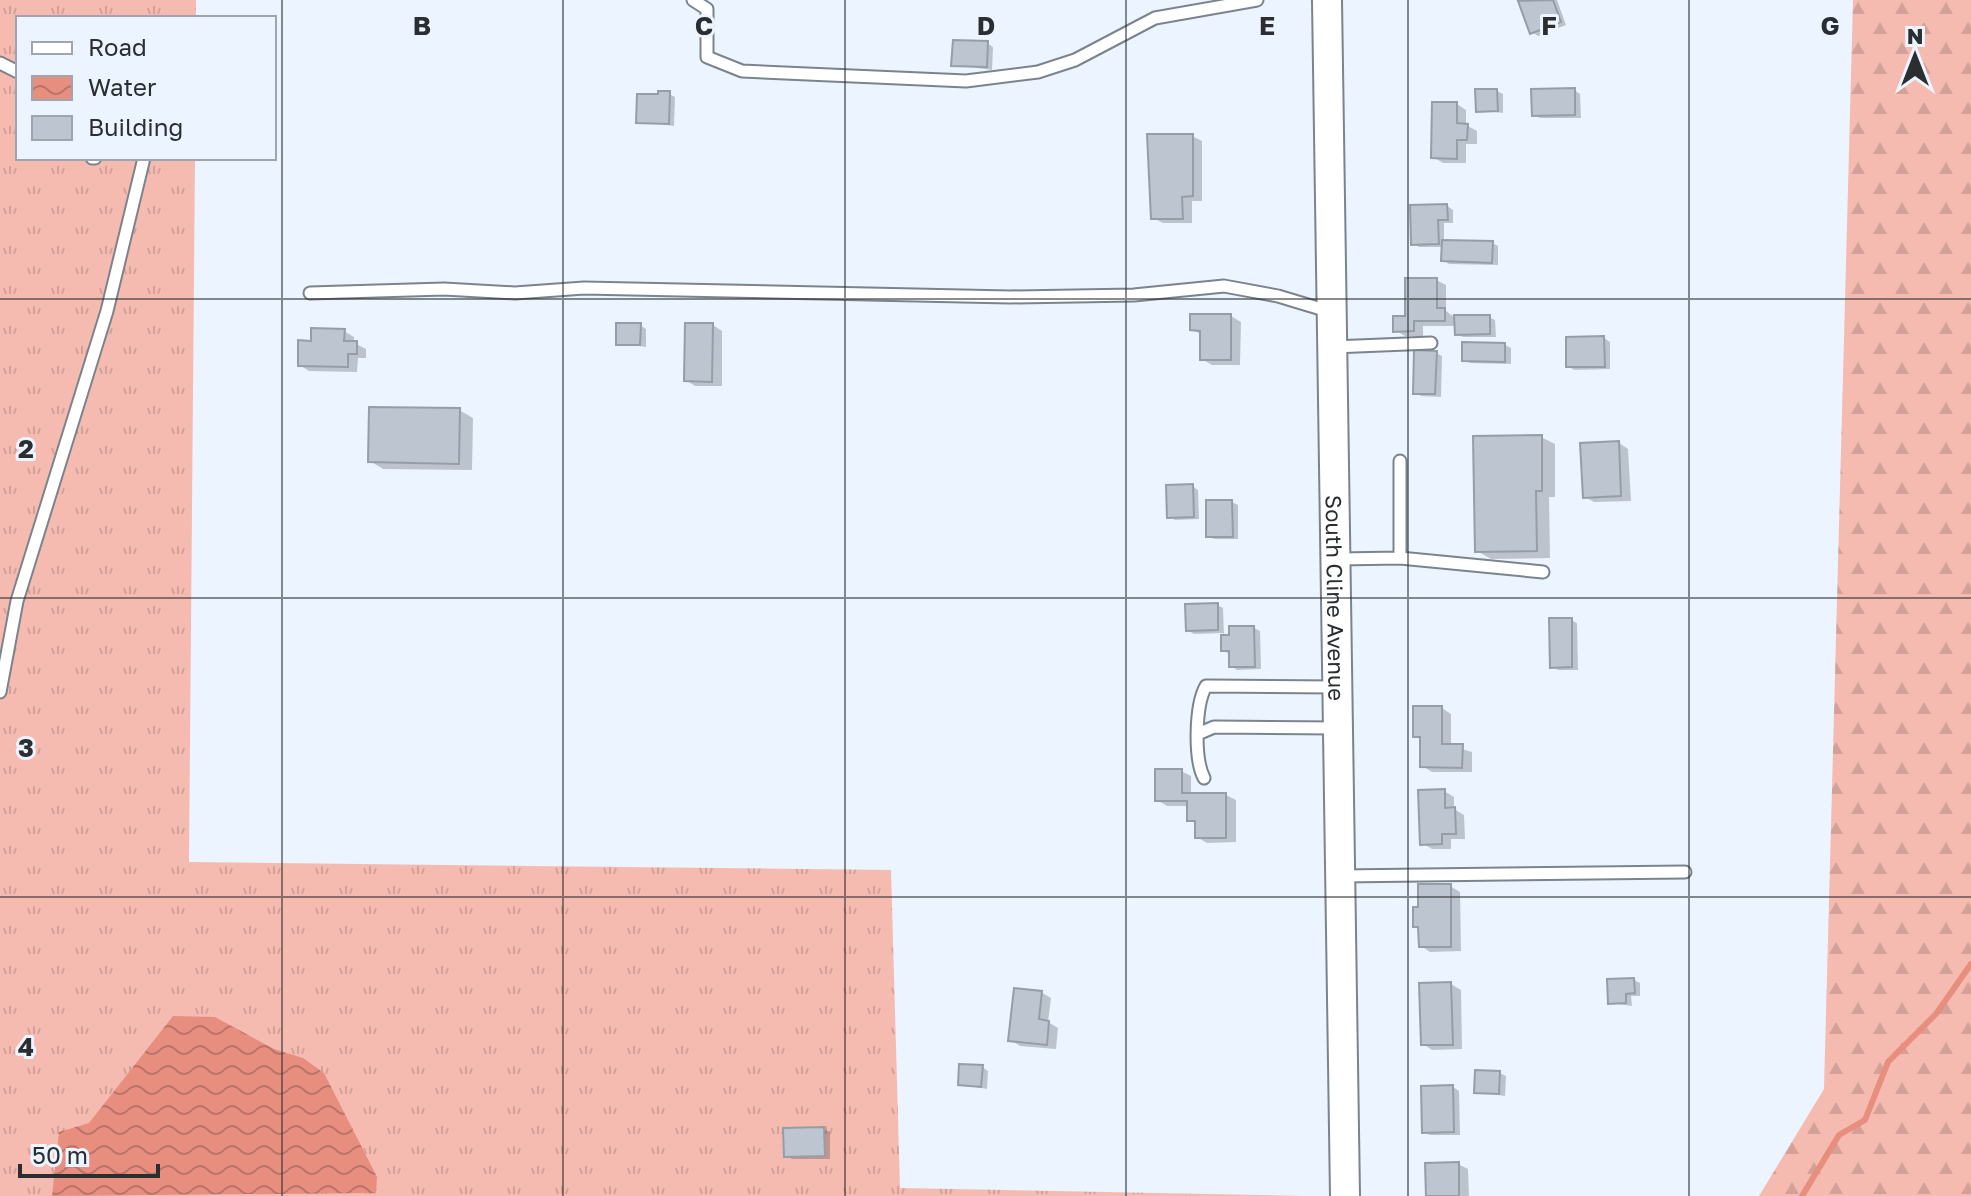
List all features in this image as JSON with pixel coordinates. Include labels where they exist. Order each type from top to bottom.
[{"type":"street","name":"South Cline Avenue","points":[[1327,0],[1345,1196]]},
{"type":"lane","points":[[693,0],[707,4],[707,57],[742,71],[966,81],[1038,72],[1075,60],[1155,18],[1257,0]]},
{"type":"lane","points":[[0,692],[17,601],[107,311],[144,160]]},
{"type":"lane","points":[[310,293],[444,289],[515,293],[584,288],[1010,297],[1134,295],[1224,286],[1278,296],[1332,312]]},
{"type":"lane","points":[[1332,347],[1431,343]]},
{"type":"lane","points":[[1400,461],[1400,558]]},
{"type":"lane","points":[[1336,559],[1400,558],[1543,572]]},
{"type":"lane","points":[[1204,778],[1198,766],[1199,698],[1206,686],[1336,687]]},
{"type":"lane","points":[[1200,733],[1214,727],[1337,728]]},
{"type":"lane","points":[[1339,876],[1685,872]]},
{"type":"green space","points":[[0,0],[196,0],[196,16],[16,16],[16,160],[195,160],[189,862],[891,870],[900,1188],[1304,1196],[0,1196]]},
{"type":"green space","points":[[1853,0],[1971,0],[1971,1196],[1759,1196],[1824,1089]]},
{"type":"water","points":[[173,1016],[215,1017],[274,1049],[303,1058],[324,1073],[377,1177],[376,1193],[52,1196],[59,1132],[89,1123]]},
{"type":"building","points":[[1553,0],[1561,22],[1530,34],[1518,1]]},
{"type":"building","points":[[953,40],[988,41],[987,67],[951,66]]},
{"type":"building","points":[[1575,88],[1575,115],[1532,116],[1531,89]]},
{"type":"building","points":[[1475,89],[1497,89],[1498,111],[1476,112]]},
{"type":"building","points":[[658,91],[670,91],[669,124],[636,123],[637,94],[658,94]]},
{"type":"building","points":[[1432,102],[1457,102],[1457,123],[1468,124],[1467,140],[1457,140],[1457,159],[1431,158]]},
{"type":"building","points":[[1147,134],[1193,134],[1193,196],[1182,197],[1183,219],[1151,219]]},
{"type":"building","points":[[1447,204],[1448,220],[1438,220],[1439,244],[1411,245],[1410,205]]},
{"type":"building","points":[[1442,240],[1493,241],[1492,263],[1441,261]]},
{"type":"building","points":[[1405,278],[1437,278],[1437,308],[1445,308],[1445,321],[1414,321],[1414,331],[1393,332],[1393,316],[1405,316]]},
{"type":"building","points":[[1190,314],[1231,314],[1231,360],[1200,360],[1200,331],[1190,330]]},
{"type":"building","points":[[1454,315],[1490,315],[1490,334],[1455,335]]},
{"type":"building","points":[[616,323],[641,323],[640,345],[616,345]]},
{"type":"building","points":[[685,323],[713,323],[712,382],[684,381]]},
{"type":"building","points":[[311,328],[345,329],[344,341],[357,341],[357,354],[348,354],[348,367],[298,366],[298,340],[311,341]]},
{"type":"building","points":[[1604,336],[1605,367],[1566,367],[1566,337]]},
{"type":"building","points":[[1462,342],[1505,343],[1505,362],[1462,361]]},
{"type":"building","points":[[1414,350],[1437,351],[1435,394],[1413,394]]},
{"type":"building","points":[[369,407],[460,408],[459,464],[368,462]]},
{"type":"building","points":[[1542,435],[1542,491],[1536,491],[1537,551],[1475,552],[1473,436]]},
{"type":"building","points":[[1619,441],[1621,496],[1583,498],[1580,443]]},
{"type":"building","points":[[1193,484],[1194,517],[1167,518],[1166,485]]},
{"type":"building","points":[[1206,500],[1232,500],[1233,537],[1206,537]]},
{"type":"building","points":[[1218,603],[1218,630],[1186,631],[1185,604]]},
{"type":"building","points":[[1549,618],[1572,618],[1572,667],[1550,668]]},
{"type":"building","points":[[1229,626],[1254,626],[1255,667],[1229,667],[1229,651],[1221,651],[1221,635],[1229,635]]},
{"type":"building","points":[[1413,706],[1442,706],[1442,744],[1463,744],[1462,768],[1420,767],[1420,737],[1413,737]]},
{"type":"building","points":[[1155,769],[1182,769],[1182,793],[1226,793],[1226,838],[1195,838],[1195,821],[1187,821],[1187,801],[1155,801]]},
{"type":"building","points":[[1445,789],[1445,808],[1455,807],[1456,834],[1442,834],[1442,844],[1420,845],[1418,790]]},
{"type":"building","points":[[1418,884],[1451,884],[1451,947],[1419,947],[1418,927],[1413,927],[1413,907],[1418,907]]},
{"type":"building","points":[[1634,978],[1635,993],[1626,994],[1626,1003],[1608,1004],[1607,979]]},
{"type":"building","points":[[1451,982],[1453,1045],[1421,1045],[1419,983]]},
{"type":"building","points":[[1014,988],[1042,991],[1039,1019],[1049,1021],[1047,1045],[1008,1041]]},
{"type":"building","points":[[959,1064],[983,1065],[981,1087],[958,1085]]},
{"type":"building","points":[[1475,1070],[1500,1071],[1499,1094],[1474,1093]]},
{"type":"building","points":[[1453,1085],[1454,1132],[1422,1133],[1421,1086]]},
{"type":"building","points":[[824,1127],[825,1156],[784,1157],[783,1128]]},
{"type":"building","points":[[1459,1162],[1459,1196],[1426,1196],[1425,1163]]},
{"type":"waterway","points":[[1802,1196],[1839,1135],[1865,1120],[1888,1062],[1936,1014],[1971,964]]}]
